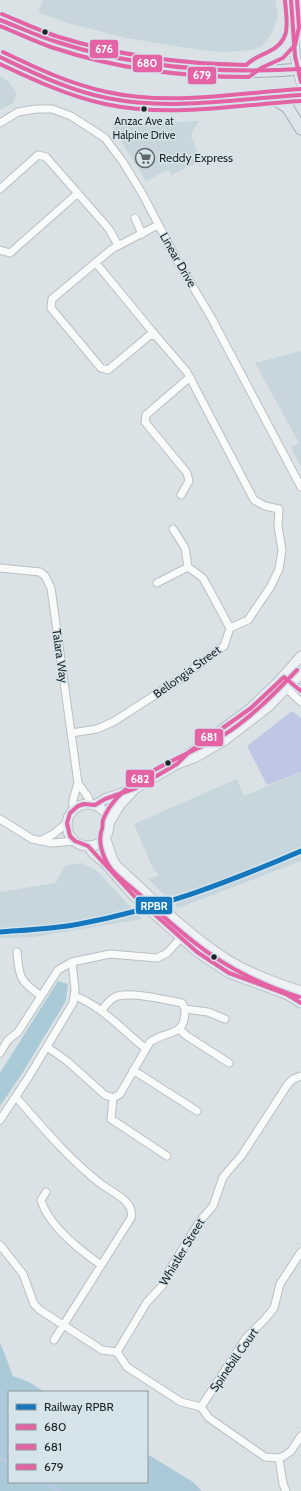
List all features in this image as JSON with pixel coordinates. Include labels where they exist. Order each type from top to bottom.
[{"type":"highway","points":[[0,20],[64,45],[130,62],[179,69],[249,71],[300,69]]},
{"type":"highway","points":[[249,71],[258,61],[269,58],[284,50],[290,43],[294,34]]},
{"type":"highway","points":[[0,58],[61,85],[98,96],[122,101],[166,104],[301,95]]},
{"type":"highway","points":[[271,97],[288,108],[301,129]]},
{"type":"main road","points":[[291,0],[301,82]]},
{"type":"main road","points":[[177,764],[189,752],[251,708],[282,679],[301,656]]},
{"type":"main road","points":[[301,674],[290,687],[248,724],[225,740],[196,757],[177,764],[136,788],[93,804],[84,804],[73,810],[67,823],[70,836],[75,842],[88,846],[134,896],[180,938],[218,967],[241,978],[286,994],[301,1003]]},
{"type":"main road","points":[[88,846],[101,841],[105,836],[109,823],[124,800],[136,788]]},
{"type":"main road","points":[[93,804],[104,812],[109,823]]},
{"type":"main road","points":[[105,836],[114,863],[188,930],[216,952],[239,966],[267,979],[301,991]]},
{"type":"street","name":"Linear Drive","points":[[0,123],[18,112],[36,109],[52,109],[71,116],[105,138],[123,162],[143,195],[177,260],[195,288],[301,487]]},
{"type":"street","points":[[0,189],[38,155],[46,157],[109,229],[118,245]]},
{"type":"street","points":[[0,250],[10,253],[78,193]]},
{"type":"street","points":[[135,218],[142,234]]},
{"type":"street","points":[[156,336],[150,335],[108,370],[101,368],[52,308],[52,299],[118,245],[158,225]]},
{"type":"street","points":[[96,263],[190,377],[254,500],[265,506],[279,509],[279,533],[282,550],[279,569],[248,620],[230,628],[203,578],[188,567],[185,548],[173,529]]},
{"type":"street","points":[[181,495],[189,481],[187,473],[145,422],[146,415],[190,377]]},
{"type":"street","points":[[157,584],[188,567]]},
{"type":"street","name":"Talara Way","points":[[0,568],[40,572],[48,581],[78,783],[73,800],[73,810]]},
{"type":"street","name":"Bellongia Street","points":[[71,733],[96,729],[113,722],[180,679],[224,646],[230,628]]},
{"type":"street","points":[[282,679],[301,702]]},
{"type":"street","points":[[290,687],[301,691]]},
{"type":"street","name":"Talara Way","points":[[78,783],[93,804]]},
{"type":"street","points":[[0,818],[29,837],[40,841],[52,843],[75,842]]},
{"type":"street","points":[[40,841],[52,835],[67,823]]},
{"type":"street","points":[[0,1053],[7,1041],[18,1032],[58,970],[72,962],[110,954],[157,958],[167,953],[188,930]]},
{"type":"street","points":[[17,952],[18,971],[21,979],[41,996]]},
{"type":"street","points":[[0,1120],[47,1047],[75,996],[72,962]]},
{"type":"street","points":[[75,996],[102,1010],[145,1048]]},
{"type":"street","points":[[102,1010],[115,996],[136,996],[177,1002],[184,1006],[185,1009],[208,1012],[225,1019]]},
{"type":"street","points":[[113,1098],[120,1094],[145,1048],[156,1038],[170,1034],[179,1029],[183,1024],[185,1009]]},
{"type":"street","points":[[179,1029],[187,1036],[229,1063]]},
{"type":"street","points":[[0,1037],[7,1041]]},
{"type":"street","points":[[47,1047],[67,1061],[105,1095],[113,1098]]},
{"type":"street","points":[[133,1070],[197,1111]]},
{"type":"street","name":"Whistler Street","points":[[117,1352],[147,1302],[162,1286],[170,1269],[200,1221],[213,1206],[223,1177],[242,1155],[288,1084],[293,1079],[301,1076]]},
{"type":"street","points":[[16,1096],[58,1145],[90,1175],[130,1206],[131,1218],[54,1340]]},
{"type":"street","points":[[113,1098],[111,1119],[167,1156]]},
{"type":"street","points":[[46,1192],[41,1200],[47,1213],[81,1250],[101,1265]]},
{"type":"street","points":[[0,1245],[23,1274],[34,1304],[62,1326],[102,1350],[117,1352],[127,1367],[182,1402],[201,1407],[209,1418],[261,1455],[279,1458],[291,1451],[301,1436]]},
{"type":"street","name":"Spinebill Court","points":[[201,1407],[246,1338],[266,1319],[274,1308],[280,1284],[301,1252]]},
{"type":"street","points":[[279,1458],[282,1479],[286,1491]]},
{"type":"shaded area","points":[[43,0],[275,0],[278,17],[271,35],[261,47],[252,50],[225,52],[200,50],[126,38],[64,22],[38,12]]},
{"type":"shaded area","points":[[0,76],[8,81],[17,94],[13,103],[0,110]]},
{"type":"shaded area","points":[[199,121],[191,135],[201,161],[171,175],[168,170],[146,181],[111,125]]},
{"type":"shaded area","points":[[301,351],[301,467],[291,447],[299,443],[255,363]]},
{"type":"shaded area","points":[[292,711],[301,718],[301,772],[267,785],[247,746]]},
{"type":"shaded area","points":[[301,772],[301,861],[178,908],[148,879],[159,875],[153,869],[134,824],[237,779],[244,796]]},
{"type":"shaded area","points":[[82,863],[97,871],[142,919],[34,937],[0,938],[0,892],[55,883],[65,866]]},
{"type":"shaded area","points":[[58,981],[68,984],[66,1001],[21,1075],[0,1106],[0,1073]]},
{"type":"shaded area","points":[[0,1342],[13,1376],[29,1382],[43,1391],[8,1391],[8,1483],[148,1483],[148,1455],[193,1482],[202,1491],[0,1491]]},
{"type":"waterway","points":[[0,1458],[8,1463]]},
{"type":"waterway","points":[[45,1483],[60,1491]]},
{"type":"rail line","name":"RPBR","points":[[0,932],[69,926],[136,911],[192,894],[247,874],[301,851]]},
{"type":"transit line","name":"681","points":[[291,0],[295,56],[301,82]]},
{"type":"transit line","name":"679","points":[[0,26],[54,48],[126,66],[175,73],[224,77],[249,77],[261,68],[283,58],[295,45],[299,27],[297,0]]},
{"type":"transit line","name":"676","points":[[2,14],[52,35],[82,44],[128,54],[175,61],[246,65],[254,59],[276,48],[281,42],[284,37],[287,24],[285,1]]},
{"type":"transit line","name":"680","points":[[0,20],[50,40],[87,51],[147,63],[208,70],[239,71],[301,69]]},
{"type":"transit line","name":"676","points":[[3,52],[41,70],[80,85],[131,96],[180,98],[301,89]]},
{"type":"transit line","name":"680","points":[[0,57],[52,81],[79,91],[131,102],[180,104],[301,95]]},
{"type":"transit line","name":"679","points":[[0,64],[38,82],[78,97],[129,108],[153,110],[203,109],[301,101]]},
{"type":"transit line","name":"682","points":[[297,670],[261,706],[242,722],[222,736],[172,760],[138,780],[123,792],[111,805],[103,820],[100,839],[103,855],[111,869],[177,929],[213,956],[232,968],[274,988],[299,997]]},
{"type":"transit line","name":"681","points":[[301,691],[284,677],[251,708],[189,752],[177,764],[136,788],[105,799],[95,805],[84,804],[78,806],[70,813],[67,823],[70,836],[75,841],[88,846],[134,896],[197,952],[229,973],[286,994],[301,1003]]},
{"type":"place","name":"Anzac Ave at Halpine Drive","points":[[144,109]]},
{"type":"place","name":"Reddy Express","points":[[145,158]]}]
